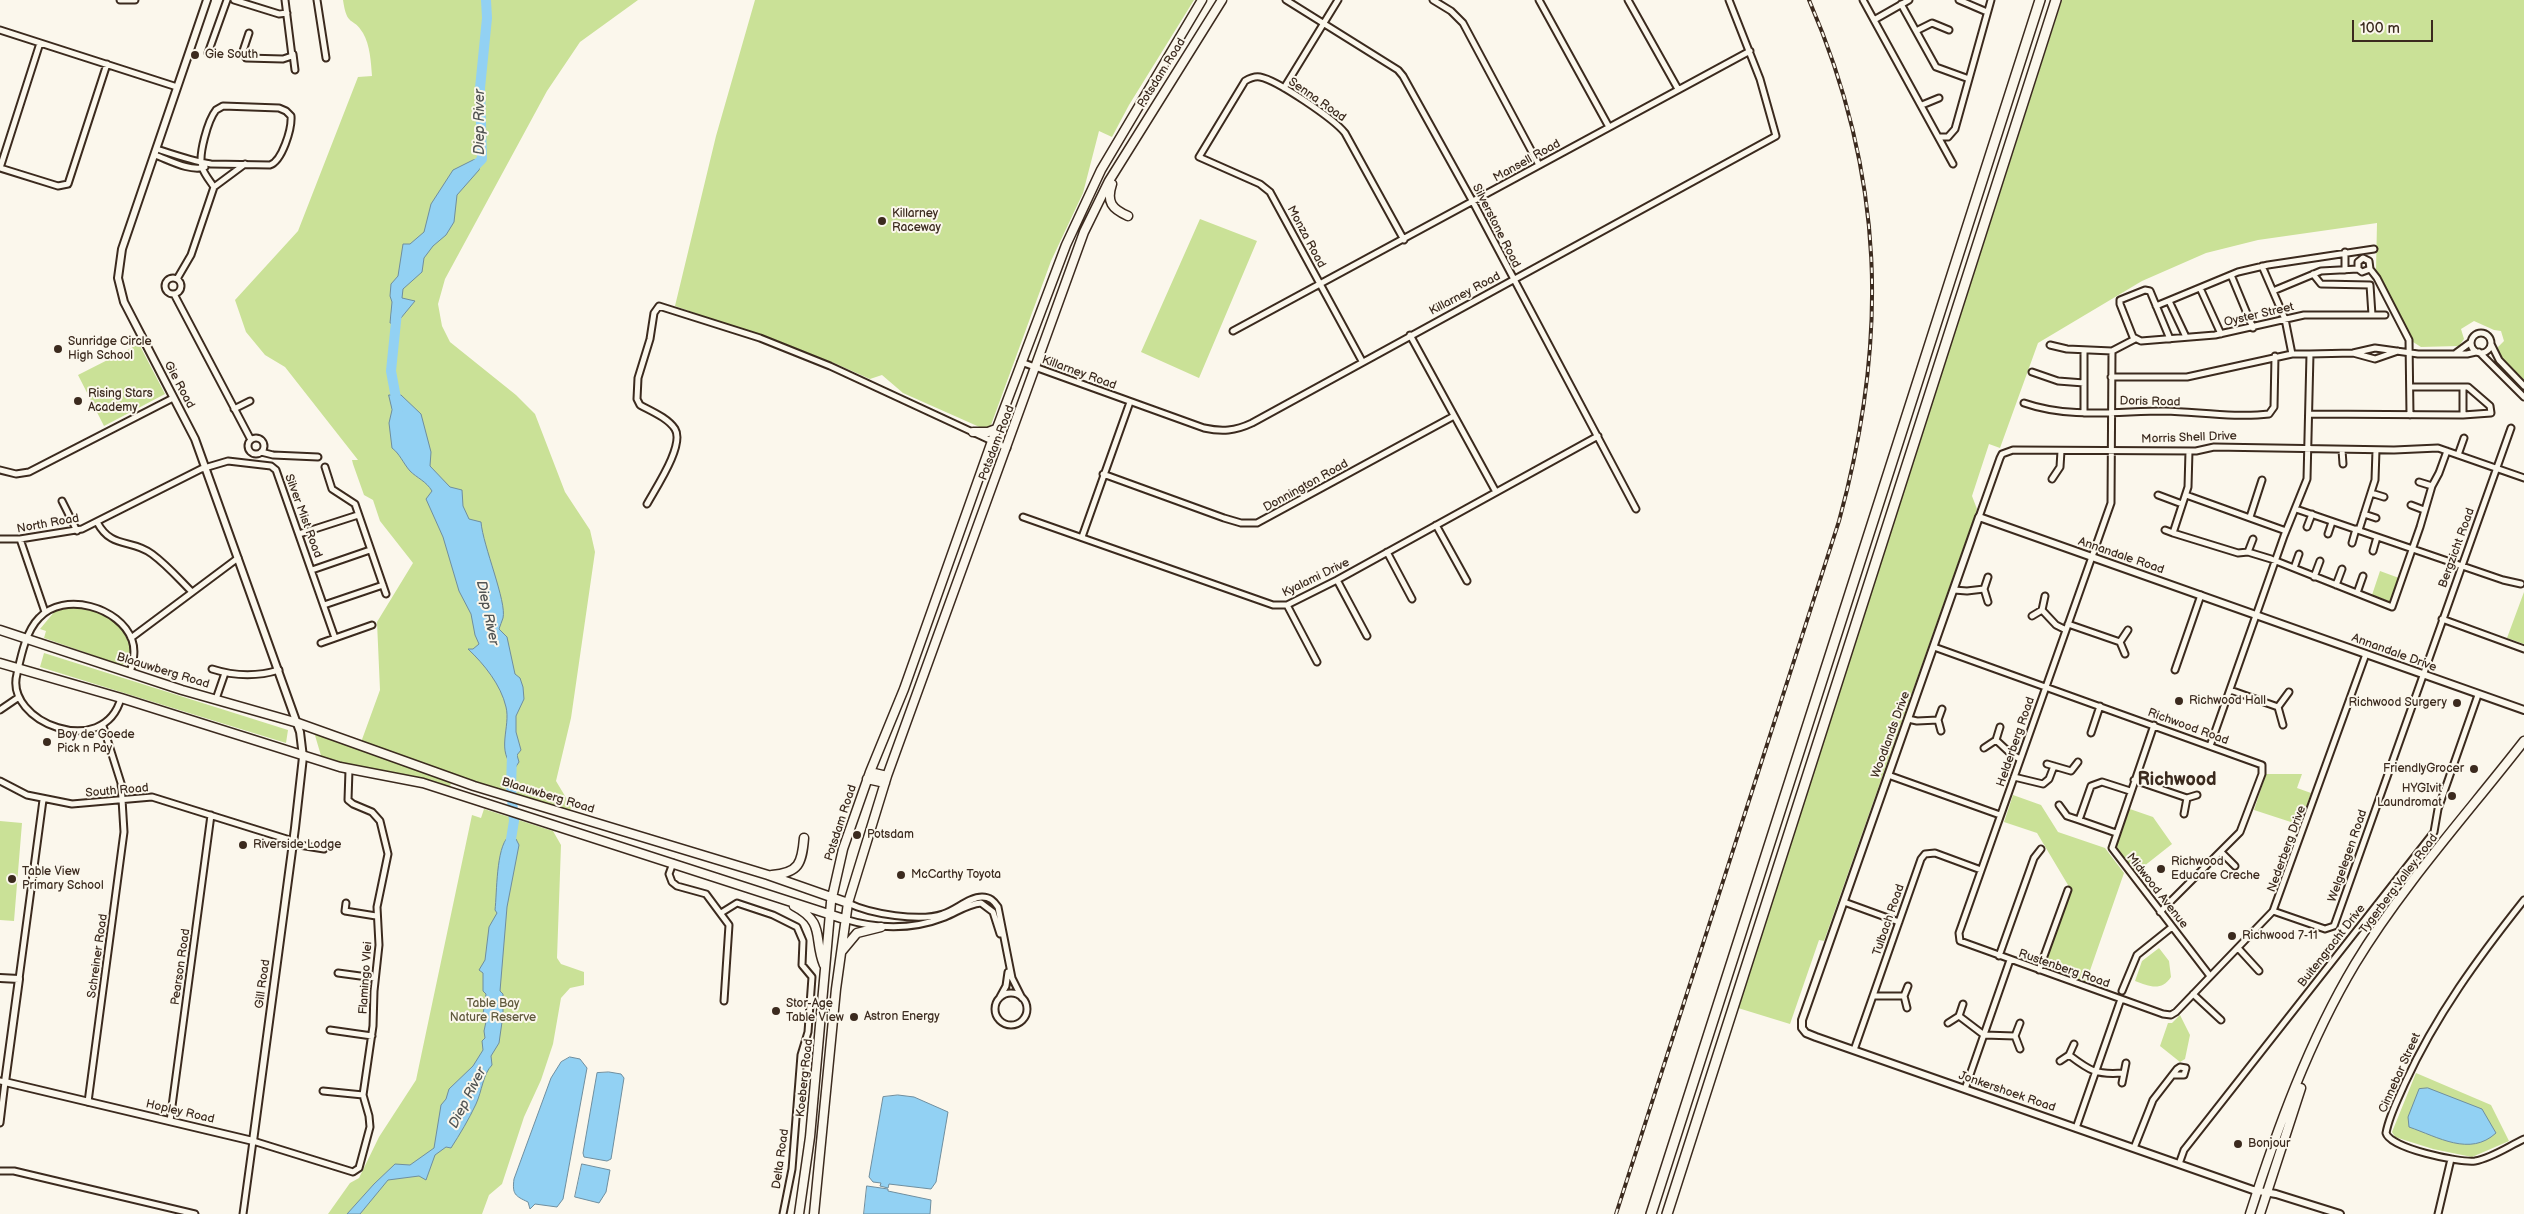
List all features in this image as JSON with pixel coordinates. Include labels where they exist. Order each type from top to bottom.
[{"type":"highway","points":[[1651,1214],[2040,0]]},
{"type":"highway","points":[[1667,1214],[2056,0]]},
{"type":"main road","name":"Potsdam Road","points":[[829,914],[843,849],[868,776],[910,670],[996,429],[1066,246],[1101,170],[1202,0]]},
{"type":"main road","name":"Potsdam Road","points":[[844,919],[886,780],[952,593],[1037,368],[1074,258],[1096,208],[1120,164],[1222,0]]},
{"type":"main road","points":[[1120,164],[1111,186],[1110,202],[1114,209],[1128,216]]},
{"type":"main road","points":[[973,432],[988,432],[996,429]]},
{"type":"main road","name":"Blaauwberg Road","points":[[0,630],[130,674],[298,723],[474,786],[768,875],[832,896],[848,904]]},
{"type":"main road","name":"Blaauwberg Road","points":[[0,662],[18,669],[121,698],[303,757],[349,770],[408,779],[844,919]]},
{"type":"main road","name":"Tygerberg Valley Road","points":[[2250,1214],[2271,1149],[2311,1052],[2347,978],[2385,919],[2524,740]]},
{"type":"main road","points":[[868,776],[886,780]]},
{"type":"main road","points":[[768,875],[786,874],[796,867],[802,857],[804,838]]},
{"type":"main road","points":[[776,898],[804,912],[814,921],[826,969]]},
{"type":"main road","name":"Koeberg Road","points":[[799,1214],[810,1137],[826,969],[829,914]]},
{"type":"main road","name":"Koeberg Road","points":[[814,1214],[844,919]]},
{"type":"main road","points":[[840,954],[857,933],[880,927]]},
{"type":"main road","name":"Tygerberg Valley Road","points":[[2260,1214],[2311,1052]]},
{"type":"street","points":[[120,0],[135,0]]},
{"type":"street","name":"Gie Road","points":[[207,0],[122,249],[119,283],[126,309],[195,439],[298,723],[303,757]]},
{"type":"street","points":[[208,53],[227,0]]},
{"type":"street","points":[[234,0],[279,14],[287,13]]},
{"type":"street","points":[[285,0],[295,70]]},
{"type":"street","points":[[317,0],[326,58]]},
{"type":"street","name":"Silverstone Road","points":[[1286,0],[1398,70],[1403,76],[1473,202],[1636,509]]},
{"type":"street","points":[[1284,88],[1338,0]]},
{"type":"street","points":[[1433,0],[1451,11],[1462,23],[1539,165]]},
{"type":"street","points":[[1539,0],[1609,127]]},
{"type":"street","points":[[1628,0],[1678,89]]},
{"type":"street","name":"Killarney Road","points":[[1021,362],[1204,428],[1220,431],[1238,429],[1776,136],[1769,105],[1729,0]]},
{"type":"street","points":[[1863,0],[1953,164]]},
{"type":"street","points":[[1874,20],[1909,0]]},
{"type":"street","points":[[1959,0],[1987,12]]},
{"type":"street","points":[[1939,137],[1948,137],[1956,129],[1990,0]]},
{"type":"street","points":[[1901,4],[1936,67],[1969,79]]},
{"type":"street","points":[[1916,31],[1932,23],[1949,30]]},
{"type":"street","points":[[0,30],[177,87]]},
{"type":"street","points":[[248,33],[243,51],[246,58],[283,59],[293,54]]},
{"type":"street","points":[[40,43],[0,168],[58,186],[68,184],[72,179],[107,64]]},
{"type":"street","name":"Mansell Road","points":[[1233,331],[1750,51]]},
{"type":"street","name":"Senna Road","points":[[1199,157],[1248,79],[1264,78],[1284,88],[1342,129],[1404,240]]},
{"type":"street","points":[[1922,105],[1939,98]]},
{"type":"street","points":[[156,152],[202,166],[211,164],[270,165],[277,160],[290,126],[291,116],[286,110],[279,108],[218,108],[213,114],[202,145],[202,166],[214,187]]},
{"type":"street","name":"Monza Road","points":[[1199,157],[1260,184],[1270,192],[1362,361]]},
{"type":"street","points":[[177,279],[191,255],[214,187],[246,164]]},
{"type":"street","points":[[2156,306],[2231,274],[2262,266],[2374,249]]},
{"type":"street","points":[[2345,270],[2346,252]]},
{"type":"street","points":[[2358,269],[2358,262],[2363,258],[2370,261],[2370,269],[2378,278],[2407,335],[2410,415]]},
{"type":"street","points":[[2262,266],[2285,319],[2292,354]]},
{"type":"street","points":[[2273,291],[2324,270],[2358,269],[2364,272],[2370,269]]},
{"type":"street","points":[[2231,274],[2253,328]]},
{"type":"street","points":[[2313,274],[2321,284],[2370,285],[2372,288],[2372,314]]},
{"type":"street","points":[[177,279],[169,279],[166,283],[167,291],[174,294],[251,440]]},
{"type":"street","points":[[174,294],[180,289],[180,283],[177,279]]},
{"type":"street","points":[[2200,288],[2220,334]]},
{"type":"street","points":[[2136,340],[2120,300],[2147,290],[2170,339]]},
{"type":"street","points":[[2170,301],[2186,338]]},
{"type":"street","points":[[647,504],[671,459],[678,440],[678,434],[672,426],[641,406],[637,399],[638,378],[650,339],[654,313],[659,306],[760,338],[812,359],[1007,448]]},
{"type":"street","name":"Oyster Street","points":[[2112,351],[2136,340],[2186,338],[2220,334],[2308,314],[2385,315]]},
{"type":"street","points":[[2456,354],[2471,342],[2475,334],[2483,333],[2490,338],[2499,360],[2524,386]]},
{"type":"street","points":[[1410,335],[1496,492]]},
{"type":"street","points":[[2471,342],[2478,352],[2524,397]]},
{"type":"street","points":[[2353,354],[2368,348],[2456,354],[2487,351],[2491,343]]},
{"type":"street","points":[[2050,345],[2084,350],[2112,351],[2111,502],[2091,557]]},
{"type":"street","points":[[2084,350],[2084,413]]},
{"type":"street","points":[[2111,377],[2187,377],[2275,356],[2292,354],[2353,354],[2375,359],[2398,351]]},
{"type":"street","points":[[2210,746],[2308,472],[2310,354]]},
{"type":"street","name":"Doris Road","points":[[2024,403],[2045,410],[2084,413],[2269,414],[2274,407],[2275,356]]},
{"type":"street","points":[[2032,372],[2058,382],[2084,382]]},
{"type":"street","points":[[2309,414],[2463,415],[2490,414],[2492,411],[2490,406],[2471,388],[2410,387]]},
{"type":"street","points":[[2463,387],[2463,415]]},
{"type":"street","points":[[0,470],[16,474],[26,473],[173,398]]},
{"type":"street","points":[[234,409],[250,401]]},
{"type":"street","points":[[1082,537],[1130,402]]},
{"type":"street","name":"Donnington Road","points":[[1103,474],[1240,523],[1257,522],[1454,416]]},
{"type":"street","name":"Bergzicht Road","points":[[2422,675],[2511,428]]},
{"type":"street","name":"Kyalami Drive","points":[[1023,517],[1273,605],[1287,605],[1337,580],[1598,436]]},
{"type":"street","points":[[2458,455],[2464,438]]},
{"type":"street","points":[[251,440],[248,445],[250,450],[257,454],[261,452],[273,455],[318,457]]},
{"type":"street","points":[[251,440],[261,440],[264,445],[261,452]]},
{"type":"street","name":"Morris Shell Drive","points":[[2007,452],[2189,451],[2214,446],[2342,450],[2438,448],[2524,478]]},
{"type":"street","points":[[2342,450],[2343,464]]},
{"type":"street","points":[[2352,543],[2364,514],[2376,475],[2376,450]]},
{"type":"street","points":[[2052,479],[2060,467],[2061,451]]},
{"type":"street","points":[[2173,533],[2189,483],[2189,451]]},
{"type":"street","points":[[2165,530],[2238,553],[2248,552],[2275,561],[2358,593],[2391,610],[2413,549],[2432,486],[2448,451]]},
{"type":"street","name":"Woodlands Drive","points":[[1802,1028],[1802,1020],[2000,458],[2007,452]]},
{"type":"street","name":"Silver Mist Road","points":[[206,468],[231,460],[274,467],[300,534],[336,638]]},
{"type":"street","points":[[325,467],[332,489],[353,502],[386,594]]},
{"type":"street","points":[[98,522],[206,468]]},
{"type":"street","points":[[2250,517],[2262,480]]},
{"type":"street","points":[[2419,482],[2432,486]]},
{"type":"street","points":[[2371,493],[2384,497]]},
{"type":"street","points":[[2158,495],[2182,504]]},
{"type":"street","points":[[2186,495],[2286,531]]},
{"type":"street","points":[[62,501],[77,530]]},
{"type":"street","points":[[2411,505],[2424,510]]},
{"type":"street","points":[[2296,509],[2461,566],[2521,584]]},
{"type":"street","points":[[2307,528],[2312,514]]},
{"type":"street","points":[[2364,514],[2376,518]]},
{"type":"street","points":[[300,534],[358,515]]},
{"type":"street","name":"Annandale Road","points":[[1979,518],[2256,615]]},
{"type":"street","name":"North Road","points":[[0,540],[20,539],[77,530],[98,522],[104,534],[113,541],[151,553],[192,592]]},
{"type":"street","points":[[2328,534],[2332,522]]},
{"type":"street","points":[[1436,525],[1467,581]]},
{"type":"street","points":[[2373,551],[2377,537]]},
{"type":"street","points":[[20,539],[45,612]]},
{"type":"street","points":[[2248,552],[2252,539]]},
{"type":"street","points":[[312,570],[370,550]]},
{"type":"street","points":[[1387,552],[1412,598]]},
{"type":"street","points":[[2294,568],[2299,554]]},
{"type":"street","name":"Helderberg Road","points":[[1959,933],[2091,557]]},
{"type":"street","points":[[131,638],[238,558]]},
{"type":"street","points":[[2314,577],[2320,562]]},
{"type":"street","points":[[2336,585],[2342,569]]},
{"type":"street","points":[[2358,593],[2363,576]]},
{"type":"street","points":[[1988,577],[1984,588],[1988,602]]},
{"type":"street","points":[[1337,580],[1367,636]]},
{"type":"street","points":[[324,605],[383,585]]},
{"type":"street","points":[[1954,590],[1967,591],[1984,588]]},
{"type":"street","points":[[2032,616],[2042,610],[2045,596]]},
{"type":"street","points":[[2175,670],[2201,596]]},
{"type":"street","points":[[121,698],[116,713],[103,726],[80,730],[58,727],[32,713],[19,697],[15,682],[28,638],[35,623],[45,612],[69,605],[95,608],[118,622],[131,638],[134,651],[130,674]]},
{"type":"street","points":[[1287,605],[1317,662]]},
{"type":"street","points":[[2042,610],[2056,625],[2066,630]]},
{"type":"street","name":"Annandale Drive","points":[[2256,615],[2524,710]]},
{"type":"street","points":[[2442,619],[2524,649]]},
{"type":"street","points":[[2068,624],[2120,642]]},
{"type":"street","points":[[321,643],[372,625]]},
{"type":"street","points":[[2120,642],[2128,630]]},
{"type":"street","points":[[2120,642],[2124,654]]},
{"type":"street","name":"Richwood Road","points":[[1934,647],[2258,763],[2263,769],[2245,825],[2160,912]]},
{"type":"street","name":"Nederberg Drive","points":[[2171,1015],[2274,911],[2366,654]]},
{"type":"street","points":[[212,669],[225,673],[260,675],[279,670]]},
{"type":"street","points":[[216,700],[225,673]]},
{"type":"street","name":"Welgelegen Road","points":[[2274,911],[2326,929],[2334,926],[2422,675]]},
{"type":"street","points":[[2230,690],[2278,707]]},
{"type":"street","points":[[2282,725],[2278,707],[2289,692]]},
{"type":"street","name":"Buitengracht Drive","points":[[2179,1164],[2184,1150],[2434,832],[2438,809],[2478,695]]},
{"type":"street","points":[[0,710],[19,697]]},
{"type":"street","points":[[2091,733],[2100,706]]},
{"type":"street","points":[[1941,731],[1938,720],[1942,709]]},
{"type":"street","points":[[1908,719],[1917,721],[1938,720]]},
{"type":"street","name":"Schreiner Road","points":[[88,1102],[124,832],[123,799],[116,767],[103,726]]},
{"type":"street","name":"Midwood Avenue","points":[[2154,726],[2112,844],[2114,851],[2210,976]]},
{"type":"street","points":[[1984,748],[1996,740],[2000,727]]},
{"type":"street","points":[[1996,740],[2011,754],[2020,759]]},
{"type":"street","name":"Gill Road","points":[[243,1214],[303,757]]},
{"type":"street","points":[[2047,764],[2071,771],[2078,762]]},
{"type":"street","points":[[2014,777],[2043,784],[2049,779],[2054,766]]},
{"type":"street","name":"Flamingo Vlei","points":[[349,770],[348,800],[377,817],[384,829],[388,860],[379,892],[376,916],[379,946],[375,978],[372,1036],[363,1096],[370,1127],[359,1168],[352,1172]]},
{"type":"street","points":[[1888,775],[2000,815]]},
{"type":"street","points":[[2134,780],[2187,798],[2197,795]]},
{"type":"street","name":"South Road","points":[[0,781],[10,788],[43,800],[72,804],[152,797],[293,843],[324,849]]},
{"type":"street","points":[[2079,820],[2094,783],[2102,782],[2130,791]]},
{"type":"street","points":[[2184,814],[2187,798]]},
{"type":"street","points":[[0,1124],[3,1082],[43,800]]},
{"type":"street","points":[[2059,805],[2067,816],[2116,833]]},
{"type":"street","name":"Pearson Road","points":[[170,1121],[211,816]]},
{"type":"street","points":[[1999,956],[2034,858],[2041,849]]},
{"type":"street","points":[[2220,852],[2235,866]]},
{"type":"street","name":"Tulbach Road","points":[[1854,1050],[1921,859],[1925,854],[1934,853],[1981,870]]},
{"type":"street","points":[[673,863],[670,874],[672,882],[678,886],[706,894],[721,913],[730,929],[724,1001]]},
{"type":"street","points":[[2039,970],[2068,890]]},
{"type":"street","points":[[987,898],[998,907],[1012,978],[1026,1005],[1026,1014],[1021,1021],[1010,1025],[1004,1023],[996,1016],[995,1006],[1006,986],[1008,974],[996,918],[991,908],[984,904],[987,898]]},
{"type":"street","name":"Blaauwberg Road","points":[[848,904],[884,914],[926,916],[942,914],[971,900],[987,898]]},
{"type":"street","name":"Cinnebar Street","points":[[2524,900],[2475,962],[2435,1023],[2417,1055],[2386,1131],[2387,1138],[2392,1142],[2451,1159],[2478,1160],[2524,1138]]},
{"type":"street","points":[[1844,902],[1899,922]]},
{"type":"street","points":[[346,903],[345,912],[376,916]]},
{"type":"street","name":"Delta Road","points":[[721,913],[737,903],[794,925],[802,938],[801,963],[810,973],[812,981],[808,1032],[801,1055],[792,1169],[783,1214]]},
{"type":"street","name":"Blaauwberg Road","points":[[844,919],[880,927],[929,922],[974,904],[984,904]]},
{"type":"street","points":[[2122,991],[2137,955],[2172,927]]},
{"type":"street","name":"Rustenberg Road","points":[[1959,933],[1959,939],[1964,944],[2121,1000],[2171,1015]]},
{"type":"street","points":[[2238,948],[2259,971]]},
{"type":"street","points":[[1964,1089],[2010,960]]},
{"type":"street","points":[[338,973],[375,978]]},
{"type":"street","points":[[0,978],[19,979]]},
{"type":"street","points":[[1908,986],[1904,996],[1908,1008]]},
{"type":"street","points":[[1000,997],[1011,993],[1022,998]]},
{"type":"street","points":[[2193,994],[2221,1020]]},
{"type":"street","points":[[1873,996],[1904,996]]},
{"type":"street","points":[[2076,1128],[2121,1000]]},
{"type":"street","points":[[1948,1023],[1958,1016],[1963,1004]]},
{"type":"street","points":[[1958,1016],[1984,1035],[2015,1036]]},
{"type":"street","points":[[2020,1023],[2015,1036],[2020,1049]]},
{"type":"street","name":"Jonkershoek Road","points":[[1802,1028],[1806,1033],[2257,1191]]},
{"type":"street","points":[[330,1030],[372,1036]]},
{"type":"street","points":[[2060,1061],[2069,1055],[2074,1044]]},
{"type":"street","points":[[2069,1055],[2095,1073],[2123,1073]]},
{"type":"street","points":[[2122,1083],[2126,1063]]},
{"type":"street","points":[[2134,1148],[2153,1100],[2173,1075]]},
{"type":"street","name":"Hopley Road","points":[[3,1082],[253,1141],[352,1172]]},
{"type":"street","points":[[323,1091],[363,1096]]},
{"type":"street","points":[[2438,1214],[2451,1159]]},
{"type":"street","points":[[0,1171],[14,1171],[195,1214]]},
{"type":"street","points":[[2257,1191],[2267,1192],[2340,1214]]},
{"type":"green space","points":[[343,0],[638,0],[580,42],[547,91],[445,279],[438,304],[442,326],[450,342],[516,395],[535,414],[565,492],[590,530],[595,552],[571,718],[556,781],[571,806],[570,815],[360,745],[380,690],[377,622],[413,563],[380,521],[373,500],[364,495],[352,460],[358,460],[285,367],[265,355],[246,332],[235,300],[298,231],[358,77],[372,76],[367,43],[363,33],[346,15]]},
{"type":"green space","name":"Killarney Raceway","points":[[755,0],[1194,0],[1129,105],[1112,137],[1099,131],[1083,193],[1051,261],[991,425],[984,429],[903,393],[882,375],[870,379],[834,363],[675,306],[716,136]]},
{"type":"green space","points":[[2062,0],[2524,0],[2524,380],[2499,355],[2498,347],[2504,341],[2501,331],[2474,321],[2461,329],[2464,339],[2459,346],[2421,347],[2413,342],[2376,270],[2377,223],[2258,240],[2206,253],[2142,281],[2038,343],[2000,448],[1989,444],[1972,496],[1977,509],[1824,941],[1819,940],[1790,1024],[1738,1008]]},
{"type":"green space","points":[[1200,219],[1257,241],[1199,378],[1141,352]]},
{"type":"green space","points":[[139,344],[165,394],[104,426],[78,375]]},
{"type":"green space","points":[[2380,571],[2399,578],[2391,602],[2372,595]]},
{"type":"green space","points":[[2524,592],[2524,644],[2507,638]]},
{"type":"green space","points":[[75,607],[96,612],[120,627],[130,646],[131,653],[127,663],[121,665],[44,638],[46,631],[40,629],[55,611]]},
{"type":"green space","points":[[44,653],[288,730],[286,743],[40,667]]},
{"type":"green space","points":[[314,732],[451,780],[450,790],[322,759]]},
{"type":"green space","points":[[2266,774],[2302,774],[2297,788],[2311,793],[2300,825],[2254,810]]},
{"type":"green space","points":[[2013,795],[2041,805],[2058,832],[2105,848],[2124,873],[2086,982],[2047,970],[2045,965],[2071,890],[2037,833],[2004,822]]},
{"type":"green space","points":[[2127,808],[2153,817],[2172,844],[2134,874],[2114,846]]},
{"type":"green space","name":"Table Bay Nature Reserve","points":[[484,809],[553,831],[561,845],[557,958],[561,964],[584,972],[584,985],[570,988],[561,998],[553,1044],[541,1080],[524,1117],[502,1184],[489,1195],[482,1214],[328,1214],[350,1183],[359,1178],[379,1137],[416,1080],[472,815],[481,818]]},
{"type":"green space","points":[[0,821],[22,823],[14,921],[0,920]]},
{"type":"green space","points":[[2159,948],[2169,961],[2171,977],[2163,985],[2159,986],[2150,986],[2135,981],[2142,961]]},
{"type":"green space","points":[[2180,1015],[2190,1035],[2185,1059],[2180,1062],[2160,1046],[2168,1023],[2172,1023]]},
{"type":"green space","points":[[2416,1073],[2491,1105],[2509,1141],[2472,1157],[2433,1149],[2395,1137],[2392,1132]]},
{"type":"water","points":[[482,159],[479,170],[457,195],[454,222],[446,235],[433,246],[424,258],[422,272],[403,289],[402,298],[415,301],[396,324],[390,323],[391,284],[398,276],[403,244],[410,244],[424,232],[431,204],[453,170],[473,160]]},
{"type":"water","points":[[389,395],[401,395],[421,414],[431,452],[430,466],[450,487],[462,490],[463,506],[469,519],[481,522],[502,600],[503,618],[499,629],[507,637],[515,674],[520,678],[523,687],[524,699],[516,716],[516,732],[521,750],[517,755],[519,762],[515,768],[509,762],[506,755],[507,715],[504,699],[491,675],[468,649],[473,649],[479,644],[475,635],[471,614],[459,591],[443,537],[426,499],[432,491],[410,471],[392,448],[389,423],[392,410]]},
{"type":"water","points":[[508,837],[516,839],[519,845],[507,907],[500,991],[503,994],[503,1013],[498,1018],[502,1022],[499,1043],[491,1056],[492,1065],[485,1078],[476,1104],[451,1148],[446,1147],[435,1155],[426,1180],[419,1176],[388,1180],[360,1214],[347,1214],[395,1164],[410,1165],[434,1148],[441,1105],[446,1099],[449,1089],[473,1066],[483,1050],[482,1041],[485,1038],[484,1031],[487,1017],[483,1014],[486,994],[483,991],[483,973],[479,970],[485,960],[489,927],[497,913],[495,910],[499,860],[504,843]]},
{"type":"water","points":[[570,1057],[580,1059],[587,1068],[563,1199],[557,1207],[535,1204],[530,1209],[528,1202],[515,1194],[514,1179],[551,1078],[561,1062]]},
{"type":"water","points":[[597,1073],[621,1074],[624,1078],[611,1159],[607,1161],[584,1157],[583,1153]]},
{"type":"water","points":[[2428,1088],[2482,1109],[2496,1133],[2476,1144],[2465,1144],[2442,1140],[2409,1127],[2408,1117],[2419,1089]]},
{"type":"water","points":[[898,1095],[914,1097],[948,1112],[936,1182],[931,1189],[889,1184],[888,1188],[880,1186],[881,1183],[873,1182],[869,1177],[883,1097]]},
{"type":"water","points":[[582,1164],[610,1170],[606,1192],[599,1203],[575,1197]]},
{"type":"water","points":[[867,1186],[888,1189],[888,1191],[931,1200],[930,1214],[864,1214]]},
{"type":"waterway","name":"Diep River","points":[[473,168],[482,159],[480,88],[487,18],[486,0]]},
{"type":"waterway","name":"Diep River","points":[[397,312],[391,371],[398,409]]},
{"type":"waterway","name":"Diep River","points":[[509,851],[514,821],[511,788],[512,754]]},
{"type":"railway","points":[[1616,1214],[1839,521],[1855,453],[1866,387],[1872,322],[1871,258],[1865,194],[1853,130],[1834,65],[1809,0]]},
{"type":"place","name":"Gie South","points":[[195,55]]},
{"type":"place","name":"Killarney Raceway","points":[[882,221]]},
{"type":"place","name":"Sunridge Circle High School","points":[[58,349]]},
{"type":"place","name":"Rising Stars Academy","points":[[78,401]]},
{"type":"place","name":"Richwood Hall","points":[[2179,701]]},
{"type":"place","name":"Richwood Surgery","points":[[2457,703]]},
{"type":"place","name":"Boy de Goede Pick n Pay","points":[[47,742]]},
{"type":"place","name":"FriendlyGrocer","points":[[2474,769]]},
{"type":"place","name":"HYGIvit Laundromat","points":[[2452,796]]},
{"type":"place","name":"Potsdam","points":[[857,835]]},
{"type":"place","name":"Riverside Lodge","points":[[243,845]]},
{"type":"place","name":"Richwood Educare Creche","points":[[2161,869]]},
{"type":"place","name":"McCarthy Toyota","points":[[901,875]]},
{"type":"place","name":"Table View Primary School","points":[[12,879]]},
{"type":"place","name":"Richwood 7-11","points":[[2232,936]]},
{"type":"place","name":"Stor-Age Table View","points":[[776,1011]]},
{"type":"place","name":"Astron Energy","points":[[854,1017]]},
{"type":"place","name":"Bonjour","points":[[2238,1144]]},
{"type":"district","name":"Richwood","points":[[2177,780]]}]
